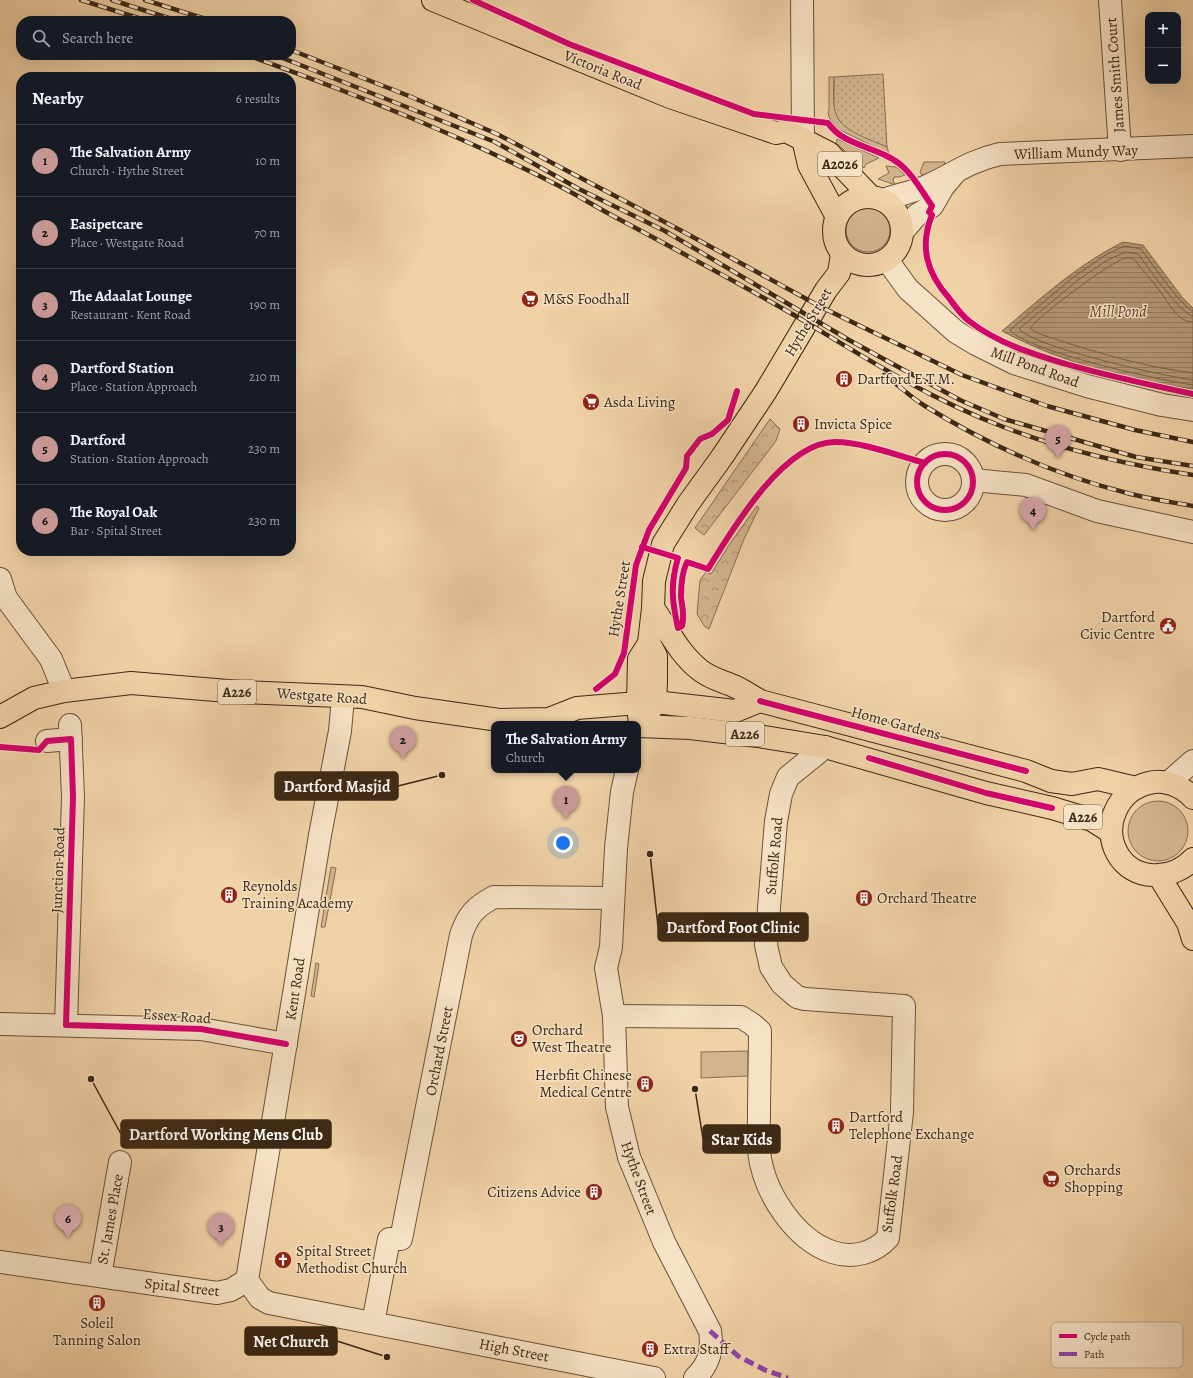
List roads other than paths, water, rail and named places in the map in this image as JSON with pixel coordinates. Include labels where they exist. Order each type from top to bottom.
[{"type":"main road","name":"Victoria Road","points":[[433,0],[466,6],[670,97],[776,133],[786,131],[803,139],[829,153],[877,199],[895,210],[900,221],[902,232]]},
{"type":"main road","name":"A2026","points":[[776,133],[781,142],[809,165]]},
{"type":"main road","name":"A2026","points":[[803,139],[809,165],[837,217]]},
{"type":"main road","points":[[877,199],[856,199],[845,205],[837,217],[834,224],[834,236],[842,254],[858,264],[870,265],[886,260],[896,250],[902,232]]},
{"type":"main road","name":"Hythe Street","points":[[646,702],[656,656],[649,643],[654,581],[663,544],[688,504],[722,457],[766,391],[826,290],[839,273],[842,254]]},
{"type":"main road","name":"Home Gardens","points":[[653,608],[669,630],[682,652],[700,670],[718,681],[735,686],[760,701],[1026,771],[1052,781],[1072,784],[1098,779],[1136,788]]},
{"type":"main road","name":"Westgate Road","points":[[4,714],[34,698],[64,691],[132,683],[343,698],[362,697],[416,708],[498,720],[526,721]]},
{"type":"main road","name":"A226","points":[[646,702],[735,711],[760,701]]},
{"type":"main road","points":[[641,721],[646,702]]},
{"type":"main road","name":"Westgate Road","points":[[556,721],[577,708],[646,702]]},
{"type":"main road","name":"A226","points":[[641,728],[690,728],[758,736],[825,747],[986,793],[1052,808],[1092,820],[1111,832]]},
{"type":"main road","points":[[1193,798],[1183,789],[1168,783],[1152,782],[1136,788],[1123,798],[1117,806],[1111,822],[1111,832],[1117,853],[1128,866],[1144,874],[1159,876],[1173,874],[1186,867],[1193,859]]},
{"type":"main road","points":[[1159,876],[1188,923],[1193,939]]},
{"type":"street","points":[[802,0],[803,139]]},
{"type":"street","name":"James Smith Court","points":[[1110,0],[1120,150]]},
{"type":"street","name":"William Mundy Way","points":[[877,199],[926,186],[982,158],[1000,154],[1193,146]]},
{"type":"street","name":"William Mundy Way","points":[[902,232],[917,215],[932,206],[943,187],[960,168]]},
{"type":"street","name":"Mill Pond Road","points":[[886,260],[908,289],[956,332],[1014,363],[1087,386],[1162,405],[1193,410]]},
{"type":"street","points":[[973,480],[1026,485],[1097,511],[1193,532]]},
{"type":"street","points":[[2,592],[51,660],[64,691]]},
{"type":"street","name":"Kent Road","points":[[247,1280],[322,820],[340,730],[343,698]]},
{"type":"street","name":"Junction Road","points":[[47,741],[70,732],[73,797],[66,1025]]},
{"type":"street","name":"Suffolk Road","points":[[614,1016],[741,1017],[756,1028],[760,1032],[759,1151],[763,1172],[771,1190],[792,1223],[812,1243],[821,1248],[840,1254],[863,1254],[879,1247],[888,1238],[890,1231],[902,1112],[904,1006],[876,1005],[797,997],[782,984],[771,967],[766,945],[776,821],[781,794],[788,777],[825,747]]},
{"type":"street","points":[[1168,783],[1193,760]]},
{"type":"street","name":"Hythe Street","points":[[626,773],[621,800],[612,898],[611,947],[606,968],[614,1016],[617,1107],[629,1157],[664,1242],[710,1331],[712,1344],[711,1354],[705,1368],[695,1378]]},
{"type":"street","name":"Orchard Street","points":[[373,1323],[389,1239],[401,1239],[461,935],[466,921],[478,905],[494,897],[612,898]]},
{"type":"street","name":"Essex Road","points":[[0,1024],[201,1029],[286,1044]]},
{"type":"street","name":"St. James Place","points":[[100,1276],[120,1162]]},
{"type":"street","name":"Spital Street","points":[[0,1262],[218,1293],[231,1290],[247,1280]]},
{"type":"street","points":[[247,1280],[260,1298],[269,1302],[373,1323]]},
{"type":"street","name":"High Street","points":[[373,1323],[654,1378]]},
{"type":"water","name":"Mill Pond","points":[[1123,242],[1143,245],[1182,297],[1193,308],[1193,389],[1119,375],[1071,361],[1024,342],[1002,331],[1075,271]]},
{"type":"railway","points":[[81,0],[132,16]]},
{"type":"railway","points":[[112,0],[162,16]]},
{"type":"railway","points":[[145,0],[196,16]]},
{"type":"railway","points":[[296,52],[409,96],[497,134],[680,230],[823,308],[962,375],[1047,406],[1135,430],[1193,442]]},
{"type":"railway","points":[[260,60],[293,72]]},
{"type":"railway","points":[[288,60],[495,142],[579,189],[665,231],[849,340],[960,400],[1004,419],[1136,457],[1193,466]]},
{"type":"railway","points":[[296,73],[448,134],[487,151],[565,189],[750,290],[895,375],[974,415],[1024,435],[1096,456],[1193,475]]},
{"type":"railway","points":[[884,375],[909,395],[973,434],[1048,468],[1127,493],[1193,506]]},
{"type":"place","name":"M&S Foodhall","points":[[530,299]]},
{"type":"place","name":"Dartford E.T.M.","points":[[844,379]]},
{"type":"place","name":"Asda Living","points":[[591,402]]},
{"type":"place","name":"Invicta Spice","points":[[801,424]]},
{"type":"place","name":"Dartford","points":[[1058,458]]},
{"type":"place","name":"Dartford Station","points":[[1033,530]]},
{"type":"place","name":"Dartford Civic Centre","points":[[1168,626]]},
{"type":"place","name":"Easipetcare","points":[[403,759]]},
{"type":"place","name":"Dartford Masjid","points":[[442,775]]},
{"type":"place","name":"The Salvation Army","points":[[566,819]]},
{"type":"place","name":"Dartford Foot Clinic","points":[[650,854]]},
{"type":"place","name":"Reynolds Training Academy","points":[[229,895]]},
{"type":"place","name":"Orchard Theatre","points":[[864,898]]},
{"type":"place","name":"Orchard West Theatre","points":[[519,1039]]},
{"type":"place","name":"Dartford Working Mens Club","points":[[91,1079]]},
{"type":"place","name":"Herbfit Chinese Medical Centre","points":[[645,1084]]},
{"type":"place","name":"Star Kids","points":[[695,1089]]},
{"type":"place","name":"Dartford Telephone Exchange","points":[[836,1126]]},
{"type":"place","name":"Orchards Shopping","points":[[1051,1179]]},
{"type":"place","name":"Citizens Advice","points":[[594,1192]]},
{"type":"place","name":"The Royal Oak","points":[[68,1238]]},
{"type":"place","name":"The Adaalat Lounge","points":[[221,1246]]},
{"type":"place","name":"Spital Street Methodist Church","points":[[283,1260]]},
{"type":"place","name":"Soleil Tanning Salon","points":[[97,1303]]},
{"type":"place","name":"Extra Staff","points":[[650,1349]]},
{"type":"place","name":"Net Church","points":[[387,1357]]}]
